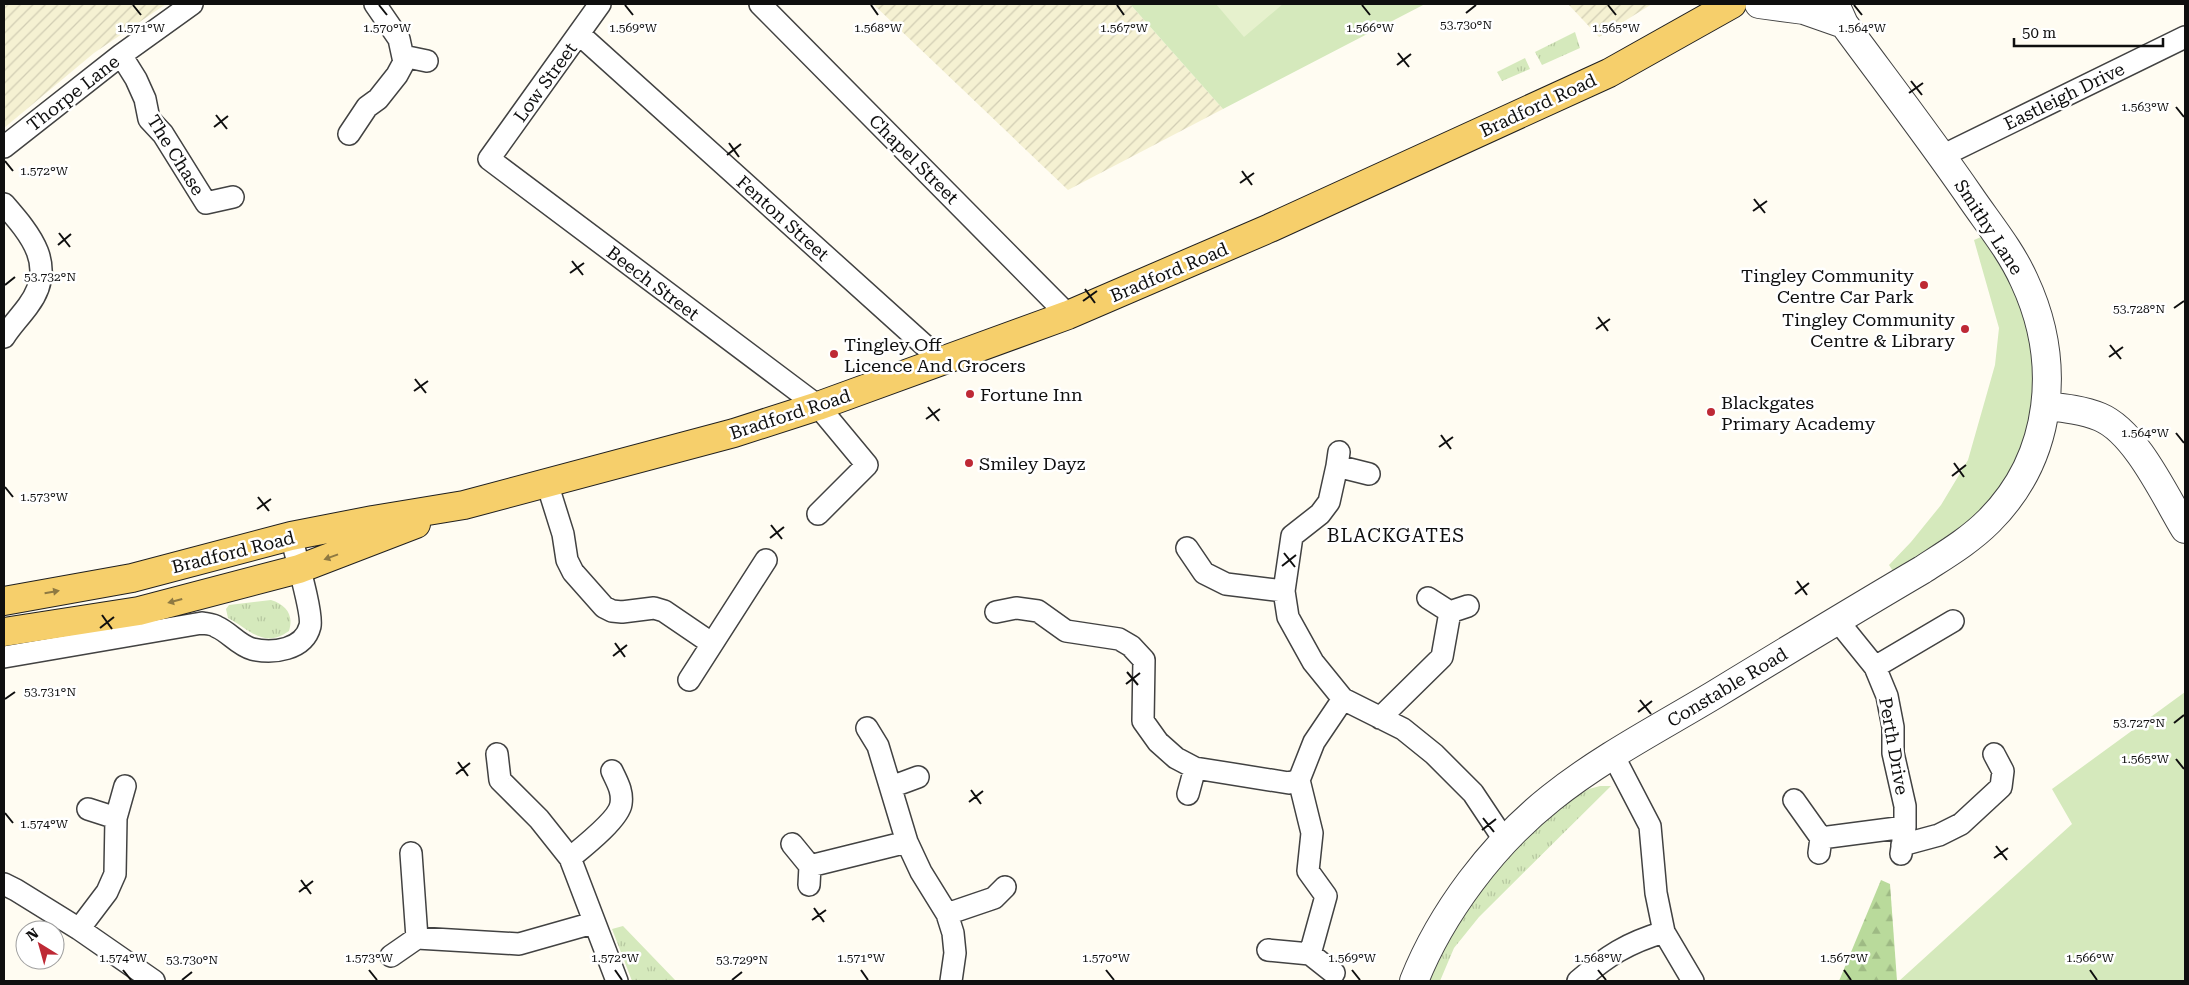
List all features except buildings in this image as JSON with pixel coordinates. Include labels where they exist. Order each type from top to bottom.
[{"type":"main road","name":"Bradford Road","points":[[4,601],[132,578],[291,536],[464,505],[734,433],[818,406],[1068,315],[1270,228],[1609,73],[1732,4]]},
{"type":"main road","name":"Bradford Road","points":[[4,632],[139,611],[299,569],[464,505]]},
{"type":"street","name":"Thorpe Lane","points":[[4,147],[120,55],[192,4]]},
{"type":"street","points":[[349,134],[368,107],[378,99],[397,76],[404,62],[398,40],[375,4]]},
{"type":"street","name":"Low Street","points":[[489,159],[600,4]]},
{"type":"street","name":"Chapel Street","points":[[760,4],[1068,315]]},
{"type":"street","points":[[1760,4],[1839,14]]},
{"type":"street","name":"Smithy Lane","points":[[1839,14],[2008,250],[2036,307],[2045,347],[2048,374],[2046,406]]},
{"type":"street","name":"Fenton Street","points":[[579,34],[943,362]]},
{"type":"street","name":"Eastleigh Drive","points":[[1942,156],[2185,36]]},
{"type":"street","name":"The Chase","points":[[120,55],[145,98],[149,119],[163,134],[206,203],[232,197]]},
{"type":"street","points":[[403,56],[427,61]]},
{"type":"street","name":"Beech Street","points":[[489,159],[818,406],[867,465],[818,514]]},
{"type":"street","points":[[4,204],[31,237],[39,253],[41,271],[38,289],[28,306],[4,337]]},
{"type":"street","points":[[2046,406],[2077,410],[2101,417],[2121,430],[2137,448],[2185,530]]},
{"type":"street","name":"Constable Road","points":[[1414,981],[1433,940],[1451,910],[1480,870],[1505,841],[1550,799],[1613,755],[1955,549],[1989,521],[2011,495],[2026,467],[2038,440],[2046,406]]},
{"type":"street","points":[[1369,474],[1338,459],[1329,502],[1320,514],[1292,536],[1284,591],[1288,616],[1313,662],[1343,699],[1403,728],[1434,754],[1472,793],[1505,841]]},
{"type":"street","points":[[547,483],[563,534],[567,560],[572,572],[604,607],[612,611],[622,612],[654,608],[664,611],[711,643]]},
{"type":"street","points":[[291,536],[299,569]]},
{"type":"street","points":[[1188,548],[1204,573],[1226,584],[1284,591]]},
{"type":"street","points":[[689,680],[766,560]]},
{"type":"street","name":"Bradford Road","points":[[4,657],[202,623],[217,626],[251,648],[272,652],[292,647],[305,636],[310,624],[299,569]]},
{"type":"street","points":[[1380,718],[1442,657],[1459,609],[1428,598]]},
{"type":"street","points":[[996,612],[1016,608],[1038,611],[1066,631],[1119,639],[1131,646],[1144,660],[1143,721],[1158,742],[1176,758],[1195,768],[1289,783],[1299,780]]},
{"type":"street","name":"Perth Drive","points":[[1838,620],[1874,667],[1887,696],[1894,727],[1893,753],[1905,806],[1903,842]]},
{"type":"street","points":[[1874,667],[1952,621]]},
{"type":"street","points":[[1310,954],[1326,896],[1308,871],[1312,833],[1299,780],[1314,742],[1343,699]]},
{"type":"street","points":[[868,728],[878,746],[907,842],[921,872],[947,914],[953,933],[955,953],[951,981]]},
{"type":"street","points":[[497,754],[500,780],[539,819],[570,858],[593,923],[617,981]]},
{"type":"street","points":[[1794,800],[1820,846],[1903,842],[1940,835],[1961,824],[2001,787],[2003,771],[1994,754]]},
{"type":"street","points":[[1613,755],[1650,826],[1656,893],[1664,932],[1693,981]]},
{"type":"street","points":[[1188,794],[1195,768]]},
{"type":"street","points":[[570,858],[594,839],[621,806],[621,790],[612,771]]},
{"type":"street","points":[[891,788],[918,777]]},
{"type":"street","points":[[80,929],[107,892],[115,874],[116,818],[125,786]]},
{"type":"street","points":[[88,809],[116,818]]},
{"type":"street","points":[[792,844],[809,875],[907,842]]},
{"type":"street","points":[[411,853],[417,938]]},
{"type":"street","points":[[4,884],[80,929],[154,981]]},
{"type":"street","points":[[947,914],[994,898],[1006,887]]},
{"type":"street","points":[[391,956],[417,938],[519,944],[593,923]]},
{"type":"street","points":[[1578,981],[1601,961],[1635,941],[1664,932]]},
{"type":"street","points":[[1268,950],[1310,954],[1334,973]]},
{"type":"shaded area","points":[[4,4],[166,4],[94,53],[4,128]]},
{"type":"shaded area","points":[[873,4],[1130,4],[1223,109],[1068,190]]},
{"type":"shaded area","points":[[1568,4],[1652,4],[1599,37]]},
{"type":"green space","points":[[1130,4],[1425,4],[1223,109]]},
{"type":"green space","points":[[1216,4],[1283,4],[1244,37]]},
{"type":"green space","points":[[1575,32],[1580,48],[1542,65],[1535,52]]},
{"type":"green space","points":[[1525,58],[1530,69],[1502,81],[1497,72]]},
{"type":"green space","points":[[1981,237],[2011,282],[2026,319],[2033,367],[2032,396],[2028,424],[2019,451],[2007,476],[1991,500],[1972,521],[1950,539],[1893,571],[1889,565],[1911,542],[1941,505],[1968,460],[1995,365],[1999,328],[1974,240]]},
{"type":"green space","points":[[271,600],[285,608],[289,615],[289,631],[280,636],[264,638],[257,636],[228,618],[226,609],[229,605]]},
{"type":"green space","points":[[2185,692],[2185,981],[1899,981],[2072,824],[2052,789]]},
{"type":"green space","points":[[1611,786],[1479,917],[1454,948],[1440,981],[1428,981],[1469,903],[1521,843],[1574,797],[1589,789]]},
{"type":"green space","points":[[1881,880],[1890,884],[1897,981],[1839,981]]},
{"type":"green space","points":[[623,926],[676,981],[632,981],[612,929]]},
{"type":"place","name":"Tingley Community Centre Car Park","points":[[1924,285]]},
{"type":"place","name":"Tingley Community Centre & Library","points":[[1965,329]]},
{"type":"place","name":"Tingley Off Licence And Grocers","points":[[834,354]]},
{"type":"place","name":"Fortune Inn","points":[[970,394]]},
{"type":"place","name":"Blackgates Primary Academy","points":[[1711,412]]},
{"type":"place","name":"Smiley Dayz","points":[[969,463]]},
{"type":"district","name":"BLACKGATES","points":[[1396,535]]}]
